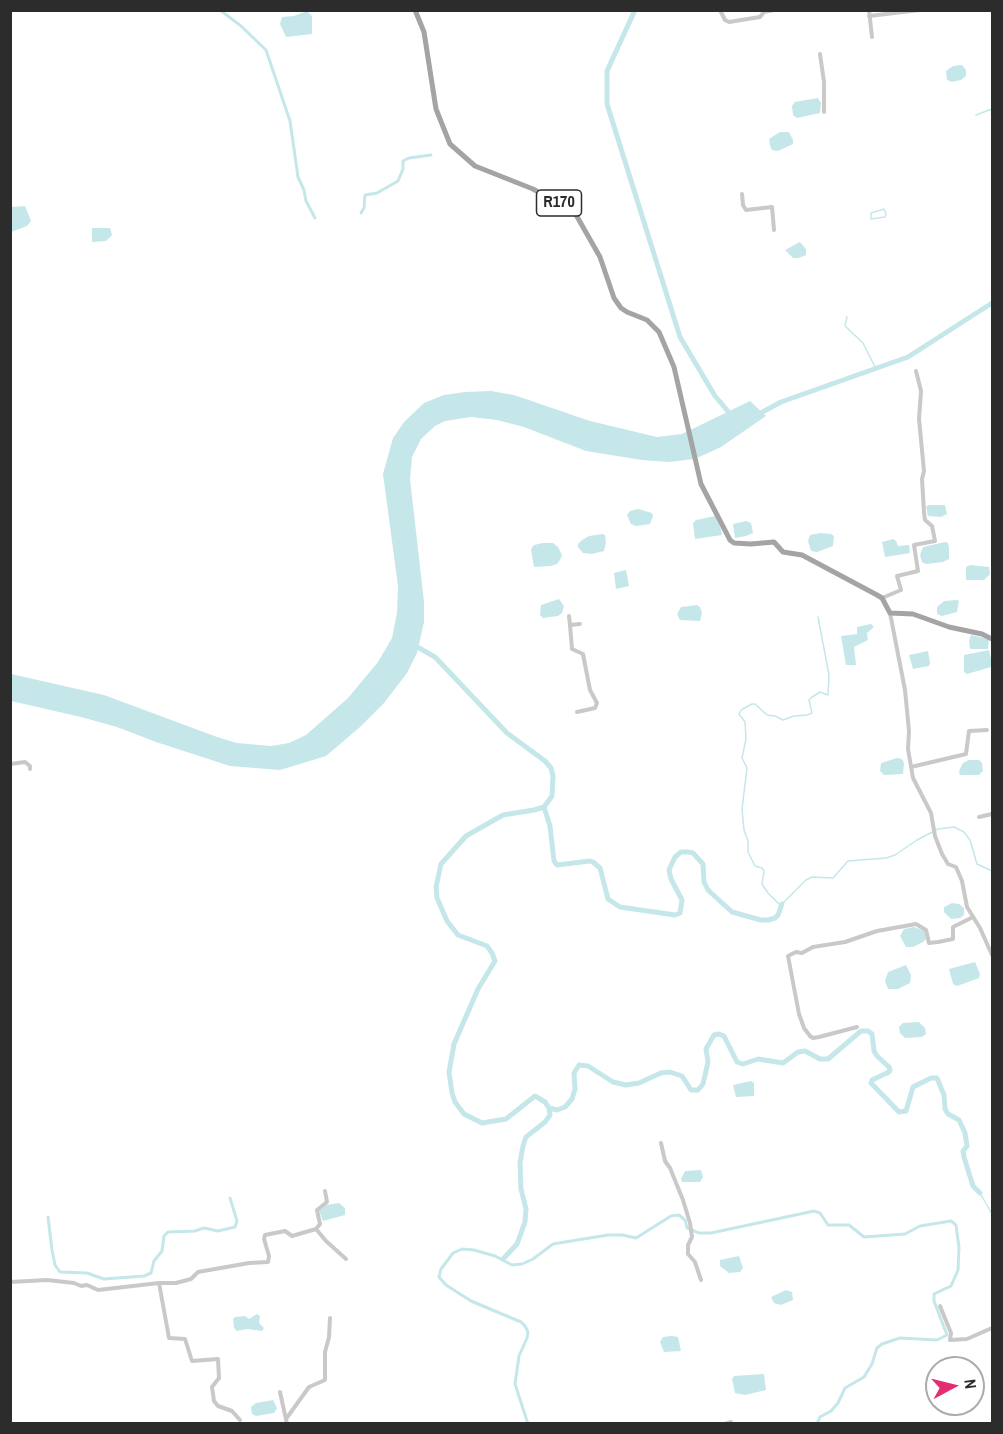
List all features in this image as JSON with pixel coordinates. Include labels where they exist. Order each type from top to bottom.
[{"type":"main road","name":"R170","points":[[415,10],[424,32],[436,109],[450,144],[474,166],[533,189],[575,213],[600,257],[614,298],[621,308],[654,325],[664,342],[674,368],[701,484],[730,540],[734,543],[750,544],[774,542],[783,552],[806,557],[882,598]]},
{"type":"main road","points":[[882,598],[890,613],[913,614],[993,639]]},
{"type":"street","points":[[720,10],[725,20],[729,22],[760,17],[764,12],[774,10]]},
{"type":"street","points":[[872,37],[869,13],[920,10]]},
{"type":"street","points":[[820,54],[824,82],[824,112]]},
{"type":"street","points":[[742,194],[743,206],[746,210],[772,207],[774,230]]},
{"type":"street","points":[[882,598],[901,590],[897,576],[918,571],[915,546],[935,541],[932,526],[926,520],[924,512],[921,479],[924,471],[919,419],[921,391],[916,371]]},
{"type":"street","points":[[890,613],[905,690],[913,778],[931,813],[935,836],[942,855],[948,864],[956,867],[962,881],[967,907],[993,955]]},
{"type":"street","points":[[568,615],[572,649],[582,654],[590,690],[597,703],[595,708],[577,712]]},
{"type":"street","points":[[570,625],[580,624]]},
{"type":"street","points":[[911,767],[966,754],[969,731],[987,730]]},
{"type":"street","points":[[10,764],[25,762],[30,766],[30,770]]},
{"type":"street","points":[[979,817],[993,814]]},
{"type":"street","points":[[857,1027],[819,1037],[810,1036],[799,1014],[788,956],[796,952],[802,953],[813,947],[845,942],[877,931],[918,924],[926,930],[929,943],[953,939],[953,927],[973,917]]},
{"type":"street","points":[[662,1143],[664,1161],[673,1175],[690,1223],[692,1238],[688,1245],[688,1254],[701,1280]]},
{"type":"street","points":[[10,1282],[47,1280],[87,1285],[98,1290],[189,1280],[198,1272],[268,1262],[265,1235],[285,1231],[293,1236],[316,1229],[320,1224],[317,1210],[328,1200],[325,1191]]},
{"type":"street","points":[[316,1229],[331,1247],[346,1259]]},
{"type":"street","points":[[159,1282],[169,1338],[185,1339],[192,1361],[218,1359],[219,1378],[212,1387],[214,1401],[218,1406],[232,1411],[240,1420]]},
{"type":"street","points":[[940,1306],[951,1333],[950,1340],[967,1339],[993,1328]]},
{"type":"street","points":[[286,1421],[309,1387],[325,1380],[324,1352],[329,1337],[330,1318]]},
{"type":"street","points":[[280,1392],[286,1421]]},
{"type":"street","points":[[725,1424],[731,1422]]},
{"type":"street","points":[[712,1424],[720,1424]]},
{"type":"water","points":[[307,11],[312,16],[312,34],[286,37],[280,24],[282,17],[294,16]]},
{"type":"water","points":[[962,65],[966,70],[966,76],[952,82],[947,80],[946,71],[953,66]]},
{"type":"water","points":[[818,98],[821,103],[820,113],[797,118],[793,115],[792,106],[795,102]]},
{"type":"water","points":[[780,132],[789,132],[793,144],[778,151],[772,150],[769,139]]},
{"type":"water","points":[[25,206],[31,221],[27,226],[11,232],[11,207]]},
{"type":"water","points":[[92,228],[110,228],[112,235],[106,241],[92,242]]},
{"type":"water","points":[[800,242],[806,249],[806,255],[793,258],[785,250]]},
{"type":"water","points":[[491,391],[514,395],[590,421],[657,437],[682,434],[750,401],[766,416],[721,447],[694,459],[669,462],[586,451],[524,427],[497,420],[471,417],[445,421],[435,426],[421,439],[412,457],[410,479],[424,602],[424,622],[417,653],[407,673],[384,703],[326,756],[280,770],[230,766],[117,727],[11,701],[11,674],[104,695],[237,743],[271,746],[289,743],[306,735],[348,698],[378,662],[392,638],[397,613],[398,586],[383,474],[393,438],[404,422],[424,403],[444,395]]},
{"type":"water","points":[[945,505],[947,514],[941,517],[928,516],[926,507]]},
{"type":"water","points":[[638,509],[652,513],[650,524],[636,526],[631,524],[627,515],[630,511]]},
{"type":"water","points":[[715,516],[722,535],[695,539],[693,523],[696,520]]},
{"type":"water","points":[[746,521],[751,523],[753,533],[735,538],[733,524]]},
{"type":"water","points":[[820,533],[834,536],[833,546],[817,552],[811,551],[808,541],[810,535]]},
{"type":"water","points":[[605,535],[606,542],[604,551],[592,554],[583,553],[578,547],[582,540],[589,536]]},
{"type":"water","points":[[893,539],[898,546],[909,545],[910,553],[885,557],[882,542]]},
{"type":"water","points":[[553,543],[562,555],[557,564],[534,567],[531,549],[534,545]]},
{"type":"water","points":[[948,543],[949,559],[926,564],[922,562],[920,555],[923,547]]},
{"type":"water","points":[[970,565],[989,567],[990,574],[984,580],[966,580],[966,567]]},
{"type":"water","points":[[626,570],[629,586],[616,589],[614,573]]},
{"type":"water","points":[[559,599],[564,606],[562,613],[558,616],[543,618],[540,615],[541,605]]},
{"type":"water","points":[[944,601],[959,601],[957,612],[942,616],[937,614],[937,607]]},
{"type":"water","points":[[697,605],[702,613],[700,621],[680,620],[677,614],[681,607]]},
{"type":"water","points":[[871,624],[874,627],[867,633],[868,640],[854,647],[856,665],[846,665],[841,636],[857,634],[857,627]]},
{"type":"water","points":[[971,635],[989,639],[988,649],[970,649]]},
{"type":"water","points":[[989,650],[991,667],[967,674],[964,672],[964,655]]},
{"type":"water","points":[[928,651],[929,666],[913,669],[909,655]]},
{"type":"water","points":[[897,758],[902,759],[904,763],[903,774],[884,775],[880,771],[881,763]]},
{"type":"water","points":[[969,760],[979,760],[982,763],[983,771],[979,775],[960,775],[959,771],[963,763]]},
{"type":"water","points":[[952,903],[964,908],[964,915],[960,918],[951,919],[944,912],[944,907]]},
{"type":"water","points":[[914,927],[925,931],[927,938],[913,947],[906,947],[900,936],[904,929]]},
{"type":"water","points":[[975,962],[980,974],[979,978],[957,986],[953,984],[949,969]]},
{"type":"water","points":[[906,965],[911,975],[910,983],[898,989],[888,989],[885,981],[888,972]]},
{"type":"water","points":[[919,1022],[925,1028],[926,1034],[922,1037],[905,1038],[900,1033],[899,1027],[903,1023]]},
{"type":"water","points":[[751,1081],[754,1083],[754,1096],[736,1097],[733,1085]]},
{"type":"water","points":[[701,1170],[703,1177],[700,1182],[682,1182],[685,1171]]},
{"type":"water","points":[[339,1203],[345,1208],[345,1215],[323,1221],[319,1210],[326,1205]]},
{"type":"water","points":[[739,1256],[743,1268],[740,1272],[729,1273],[720,1266],[720,1260]]},
{"type":"water","points":[[786,1290],[792,1292],[793,1300],[781,1305],[774,1303],[771,1297]]},
{"type":"water","points":[[257,1314],[260,1316],[259,1323],[264,1328],[262,1331],[247,1329],[237,1331],[234,1328],[233,1319],[235,1317],[245,1316],[249,1319]]},
{"type":"water","points":[[663,1337],[678,1337],[681,1351],[664,1352],[660,1342]]},
{"type":"water","points":[[764,1374],[766,1390],[745,1395],[735,1393],[732,1379],[734,1376]]},
{"type":"water","points":[[273,1400],[277,1408],[274,1413],[256,1416],[252,1414],[251,1407],[256,1403]]},
{"type":"waterway","points":[[220,10],[266,50],[290,121],[298,177],[306,201],[315,218]]},
{"type":"waterway","points":[[635,10],[607,71],[607,104],[680,337],[715,396],[732,416]]},
{"type":"waterway","points":[[976,115],[992,110]]},
{"type":"waterway","points":[[361,213],[364,208],[365,195],[377,193],[398,181],[403,169],[403,161],[431,155]]},
{"type":"waterway","points":[[884,209],[885,217],[871,219],[871,213],[884,209]]},
{"type":"waterway","points":[[757,415],[781,402],[908,357],[992,303]]},
{"type":"waterway","points":[[847,317],[845,326],[863,343],[876,369]]},
{"type":"waterway","points":[[780,905],[762,884],[764,871],[755,866],[748,852],[742,809],[747,768],[742,758],[746,739],[745,722],[739,714],[741,710],[755,704],[767,715],[783,720],[807,715],[812,713],[809,700],[812,697],[820,692],[828,695],[829,675],[818,617]]},
{"type":"waterway","points":[[412,644],[435,657],[507,733],[545,761],[551,768],[553,776],[552,796],[544,807],[503,815],[466,836],[441,864],[436,887],[437,898],[447,921],[458,935],[487,946],[495,961],[478,989],[454,1044],[449,1072],[455,1102],[464,1114],[482,1123],[506,1119],[535,1096],[545,1102],[549,1108],[550,1115],[526,1137],[523,1146],[520,1163],[521,1189],[526,1209],[525,1222],[517,1244],[503,1259]]},
{"type":"waterway","points":[[544,807],[550,826],[554,861],[557,865],[593,862],[600,868],[608,899],[620,907],[675,915],[680,913],[682,900],[669,870],[675,857],[681,852],[693,853],[703,864],[704,882],[708,890],[732,912],[768,920],[778,915],[782,904]]},
{"type":"waterway","points":[[782,904],[812,877],[833,878],[848,861],[886,858],[895,855],[938,829],[954,827],[964,832],[970,840],[977,864],[992,871]]},
{"type":"waterway","points":[[549,1108],[557,1110],[565,1107],[572,1099],[575,1089],[574,1073],[579,1065],[588,1066],[613,1082],[626,1085],[670,1072],[682,1076],[691,1090],[698,1090],[703,1084],[708,1062],[706,1049],[714,1035],[724,1036],[737,1062],[743,1064],[758,1059],[783,1063],[798,1052],[805,1051],[820,1059],[828,1059],[861,1031],[868,1031],[872,1034],[874,1051],[890,1070],[872,1080],[871,1083],[899,1112],[906,1111],[913,1087],[931,1078],[937,1078],[944,1095],[945,1109],[948,1114],[959,1120],[965,1133],[967,1146],[963,1151],[964,1157],[973,1186],[980,1193]]},
{"type":"waterway","points":[[980,1193],[992,1214]]},
{"type":"waterway","points":[[48,1217],[55,1265],[60,1272],[87,1273],[104,1279],[144,1276],[151,1273],[154,1261],[162,1251],[164,1236],[168,1232],[195,1231],[204,1228],[218,1231],[235,1227],[237,1221],[230,1198]]},
{"type":"waterway","points":[[528,1424],[515,1384],[519,1356],[528,1332],[521,1322],[471,1301],[446,1285],[439,1277],[441,1269],[453,1253],[462,1249],[474,1250],[495,1256],[512,1265],[522,1264],[553,1244],[608,1235],[636,1238],[671,1216],[679,1215],[685,1220],[687,1228],[699,1233],[711,1233],[814,1211],[820,1213],[828,1225],[849,1225],[864,1237],[905,1234],[920,1226],[951,1221],[956,1225],[959,1248],[958,1270],[951,1286],[934,1294],[934,1301],[947,1335],[937,1340],[900,1338],[882,1344],[877,1348],[872,1364],[864,1377],[845,1388],[838,1403],[831,1411],[820,1417],[817,1424]]}]
